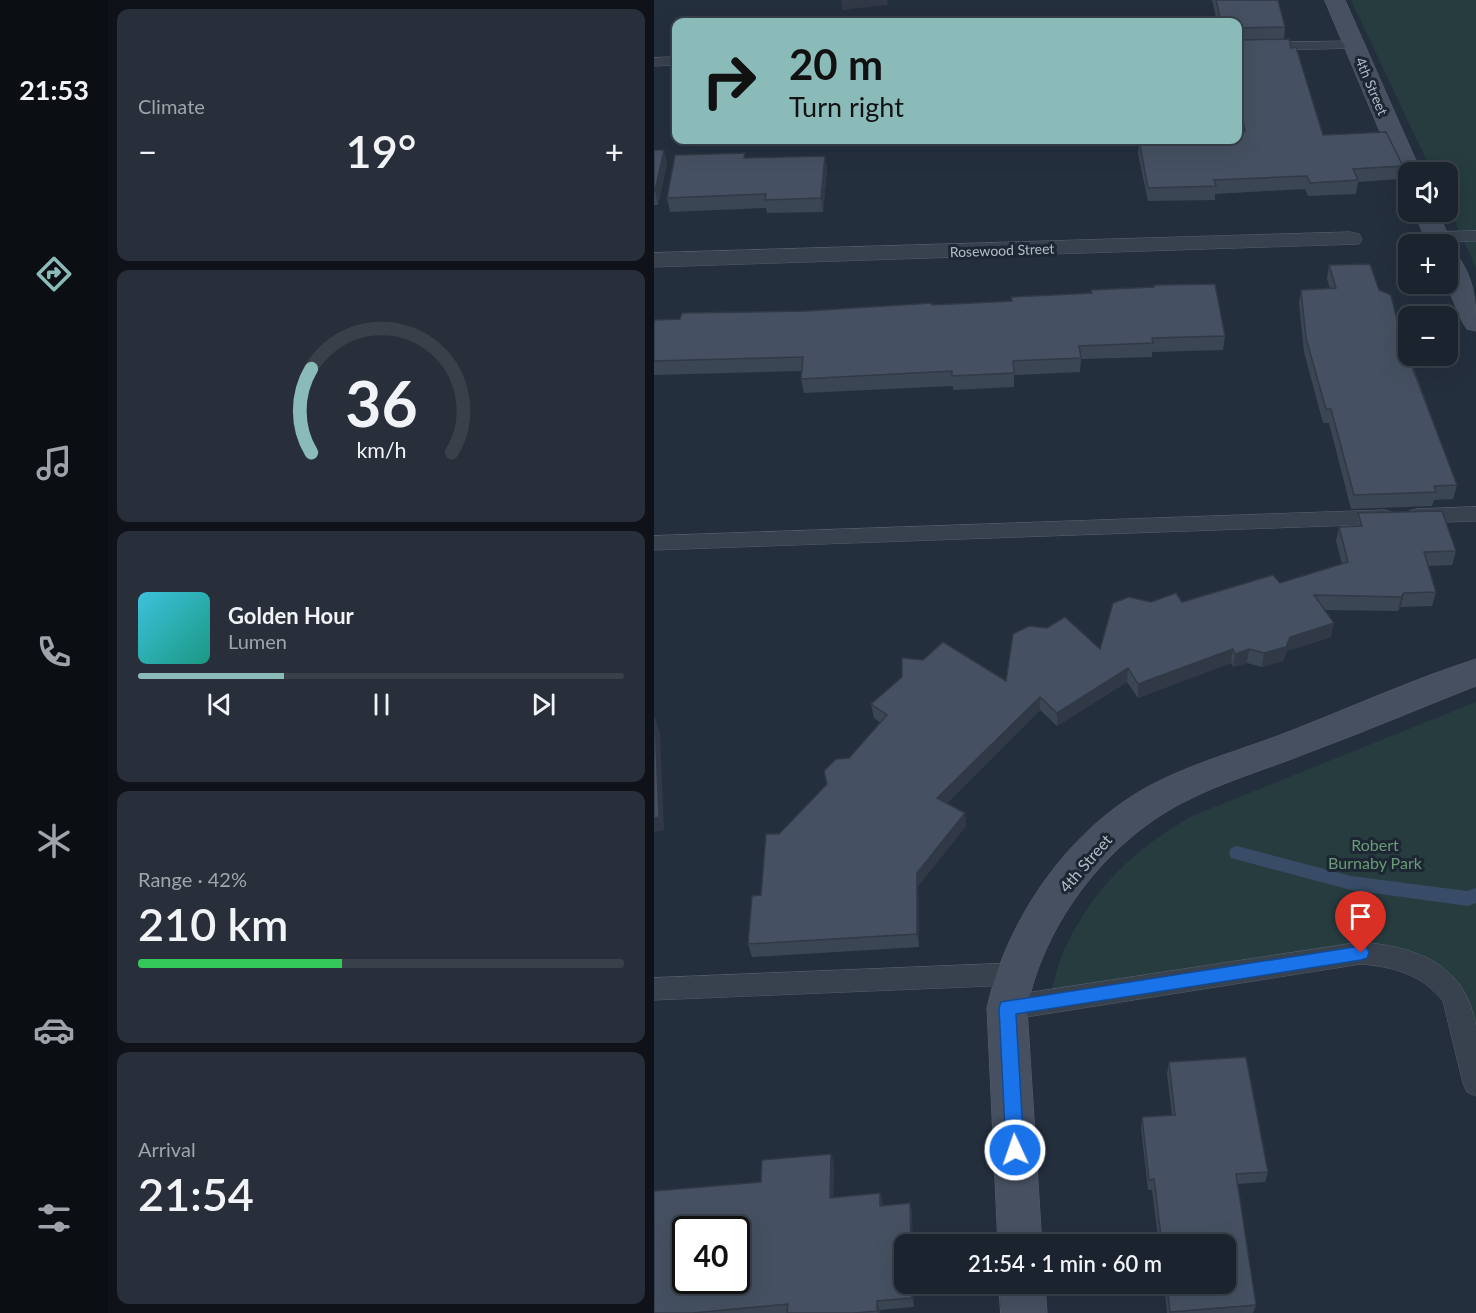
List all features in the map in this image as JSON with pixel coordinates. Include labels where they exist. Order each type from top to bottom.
[{"type":"street","name":"4th Street","points":[[1335,0],[1405,162]]},
{"type":"street","name":"Rosewood Street","points":[[654,260],[1350,239]]},
{"type":"street","points":[[1458,282],[1476,323]]},
{"type":"street","name":"4th Street","points":[[1020,1234],[1010,991],[1038,926],[1076,869],[1102,840],[1136,813],[1168,793],[1213,772],[1294,744],[1476,672]]},
{"type":"street","points":[[1023,1294],[1024,1313]]},
{"type":"lane","points":[[1242,47],[1354,45]]},
{"type":"lane","points":[[654,62],[672,61]]},
{"type":"lane","points":[[1458,238],[1476,236]]},
{"type":"lane","points":[[654,543],[1476,514]]},
{"type":"lane","points":[[654,989],[1010,991],[1361,953],[1391,955],[1417,964],[1438,978],[1452,994],[1476,1083]]},
{"type":"green space","points":[[1351,0],[1476,0],[1476,268],[1455,222],[1458,222],[1458,162],[1427,162]]},
{"type":"green space","name":"Robert Burnaby Park","points":[[1476,702],[1476,1083],[1452,994],[1391,955],[1048,1001],[1064,951],[1091,903],[1119,870],[1153,841],[1192,816]]},
{"type":"building","points":[[1216,0],[1278,0],[1285,27],[1242,28],[1242,18],[1220,18]]},
{"type":"building","points":[[1289,39],[1291,48],[1296,47],[1323,135],[1386,132],[1401,162],[1398,162],[1398,166],[1353,169],[1358,180],[1310,183],[1307,176],[1214,180],[1216,186],[1148,188],[1140,144],[1242,144],[1242,131],[1245,131],[1242,116],[1242,40]]},
{"type":"building","points":[[654,150],[664,150],[655,191],[654,191]]},
{"type":"building","points":[[745,153],[744,158],[825,156],[821,198],[765,200],[766,194],[667,198],[675,155]]},
{"type":"building","points":[[1370,264],[1379,290],[1391,295],[1398,324],[1398,366],[1412,366],[1457,485],[1434,486],[1436,492],[1354,495],[1331,409],[1326,409],[1306,338],[1301,290],[1336,288],[1329,265]]},
{"type":"building","points":[[1215,284],[1225,336],[1152,338],[1153,343],[1079,346],[1081,358],[1013,361],[1014,373],[952,376],[952,371],[801,379],[803,357],[654,361],[654,320],[680,319],[682,313],[806,311],[932,303],[932,305],[1012,301],[1011,297],[1092,293],[1091,290],[1154,287],[1154,285]]},
{"type":"building","points":[[1442,511],[1456,551],[1424,552],[1436,592],[1404,593],[1401,597],[1314,595],[1334,623],[1290,637],[1286,647],[1264,653],[1249,649],[1235,654],[1233,649],[1138,684],[1128,668],[1057,713],[1040,697],[937,798],[965,813],[917,873],[917,934],[748,944],[752,896],[761,895],[766,834],[779,834],[827,784],[824,771],[836,759],[849,758],[887,715],[871,704],[902,677],[902,658],[923,660],[943,642],[1006,681],[1013,634],[1029,626],[1047,628],[1065,617],[1100,649],[1113,603],[1129,597],[1151,602],[1176,593],[1182,602],[1273,575],[1280,583],[1348,562],[1339,527],[1362,526],[1358,513]]},
{"type":"building","points":[[654,719],[659,817],[654,818]]},
{"type":"building","points":[[1246,1057],[1268,1172],[1236,1174],[1256,1305],[1170,1312],[1168,1294],[1236,1294],[1236,1234],[1161,1234],[1154,1179],[1149,1180],[1142,1117],[1175,1115],[1169,1062]]},
{"type":"building","points":[[831,1154],[830,1198],[880,1193],[880,1206],[910,1203],[911,1234],[894,1234],[894,1294],[912,1294],[912,1298],[877,1301],[877,1311],[854,1313],[787,1313],[788,1304],[692,1313],[654,1313],[654,1191],[761,1182],[762,1160]]},
{"type":"waterway","points":[[1237,853],[1351,883],[1468,899],[1476,895]]},
{"type":"route","points":[[1015,1150],[1007,1008],[1361,953]]}]
